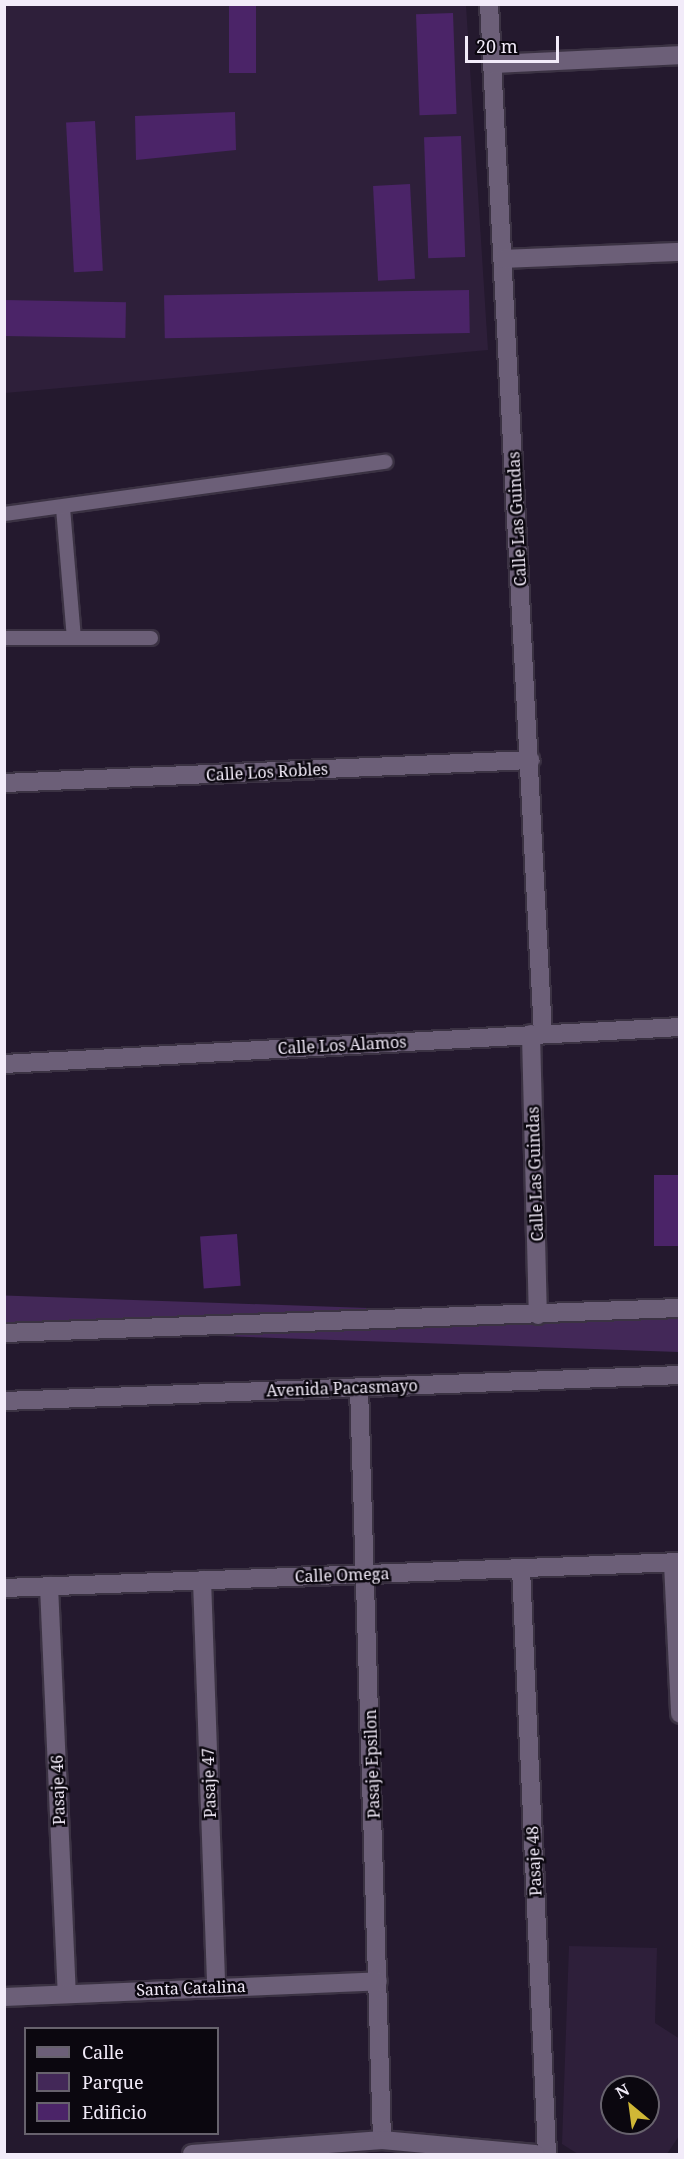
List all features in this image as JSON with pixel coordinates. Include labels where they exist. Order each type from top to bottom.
[{"type":"street","name":"Calle Las Guindas","points":[[489,4],[530,760],[537,1034],[538,1315]]},
{"type":"street","points":[[492,64],[680,55]]},
{"type":"street","points":[[504,259],[680,252]]},
{"type":"street","name":"Calle Los Robles","points":[[4,783],[530,760]]},
{"type":"street","name":"Calle Los Alamos","points":[[4,1064],[680,1027]]},
{"type":"street","points":[[4,1333],[680,1308]]},
{"type":"street","name":"Avenida Pacasmayo","points":[[4,1401],[680,1375]]},
{"type":"street","name":"Pasaje Epsilon","points":[[359,1387],[382,2140]]},
{"type":"street","points":[[676,1562],[680,1714]]},
{"type":"street","name":"Calle Omega","points":[[4,1588],[676,1562]]},
{"type":"street","name":"Pasaje 48","points":[[521,1568],[547,2154]]},
{"type":"street","name":"Pasaje 47","points":[[202,1580],[216,1986]]},
{"type":"street","name":"Pasaje 46","points":[[50,1586],[67,1993]]},
{"type":"street","name":"Santa Catalina","points":[[4,1997],[216,1986],[378,1981]]},
{"type":"street","points":[[192,2154],[382,2140],[535,2154]]},
{"type":"lane","points":[[4,514],[63,508],[385,462]]},
{"type":"lane","points":[[63,508],[74,638]]},
{"type":"lane","points":[[4,638],[151,638]]},
{"type":"shaded area","points":[[5,5],[466,5],[488,350],[5,393]]},
{"type":"shaded area","points":[[569,1946],[657,1948],[655,2023],[680,2039],[679,2136],[667,2154],[578,2154],[562,2144]]},
{"type":"green space","points":[[4,1295],[680,1319],[679,1352],[4,1328]]},
{"type":"building","points":[[229,4],[256,4],[256,73],[229,73]]},
{"type":"building","points":[[453,13],[457,114],[420,115],[416,14]]},
{"type":"building","points":[[235,112],[236,150],[136,160],[135,116]]},
{"type":"building","points":[[95,121],[103,271],[74,272],[66,123]]},
{"type":"building","points":[[461,136],[465,257],[428,258],[424,137]]},
{"type":"building","points":[[410,184],[415,279],[378,281],[373,186]]},
{"type":"building","points":[[469,290],[470,333],[165,338],[164,295]]},
{"type":"building","points":[[4,300],[126,302],[125,338],[4,336]]},
{"type":"building","points":[[654,1175],[680,1175],[680,1246],[654,1246]]},
{"type":"building","points":[[237,1234],[241,1286],[204,1288],[200,1237]]}]
